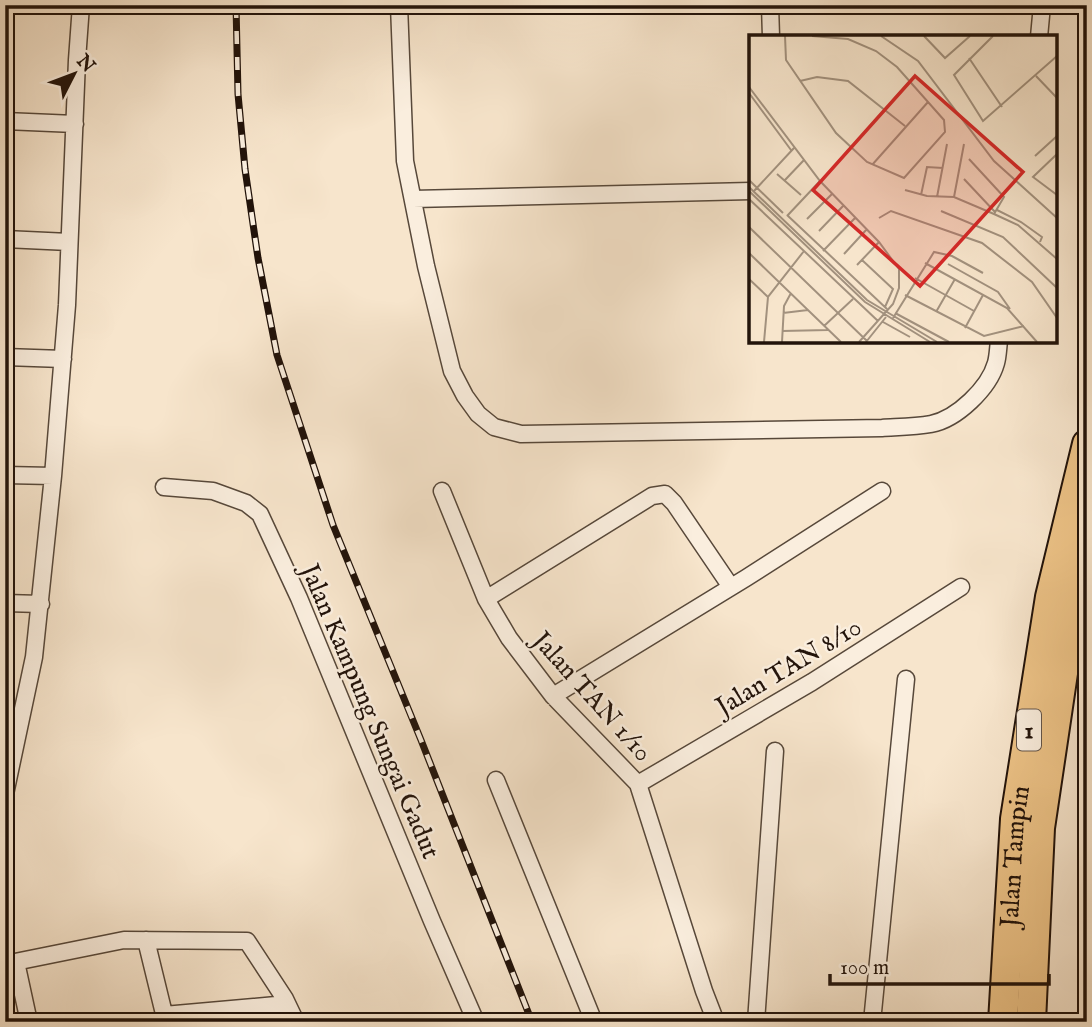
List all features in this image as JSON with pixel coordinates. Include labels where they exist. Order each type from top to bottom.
[{"type":"highway","name":"Jalan Tampin","points":[[1003,1022],[1015,819],[1050,597],[1087,444]]},
{"type":"highway","name":"Jalan Tampin","points":[[1031,1022],[1040,828],[1074,599],[1087,546]]},
{"type":"street","points":[[5,794],[34,657],[41,604],[67,304],[81,5]]},
{"type":"street","points":[[399,5],[405,161],[426,266],[452,371],[478,414],[494,427],[521,434],[882,428],[934,424],[956,414],[986,384],[996,364],[999,343]]},
{"type":"street","points":[[770,5],[771,35]]},
{"type":"street","points":[[1039,35],[1042,5]]},
{"type":"street","points":[[5,121],[75,124]]},
{"type":"street","points":[[413,199],[749,191]]},
{"type":"street","points":[[5,239],[69,242]]},
{"type":"street","points":[[5,357],[63,359]]},
{"type":"street","points":[[5,475],[53,476]]},
{"type":"street","name":"Jalan Kampung Sungai Gadut","points":[[164,487],[213,491],[246,503],[260,514],[299,598],[476,1022]]},
{"type":"street","name":"Jalan TAN 1/10","points":[[442,491],[486,599],[509,638],[552,696],[638,784],[716,1022]]},
{"type":"street","points":[[552,696],[882,491]]},
{"type":"street","points":[[486,599],[652,496],[665,494],[674,503],[731,587]]},
{"type":"street","name":"Jalan TAN 8/10","points":[[638,784],[812,682],[961,587]]},
{"type":"street","points":[[5,603],[41,604]]},
{"type":"street","points":[[872,1022],[906,679]]},
{"type":"street","points":[[756,1022],[775,751]]},
{"type":"street","points":[[496,780],[594,1022]]},
{"type":"street","points":[[29,1022],[10,963],[124,940],[247,941],[296,1022]]},
{"type":"street","points":[[146,940],[165,1018],[287,1004]]},
{"type":"railway","points":[[236,5],[238,94],[245,169],[258,258],[277,355],[333,525],[532,1022]]}]
